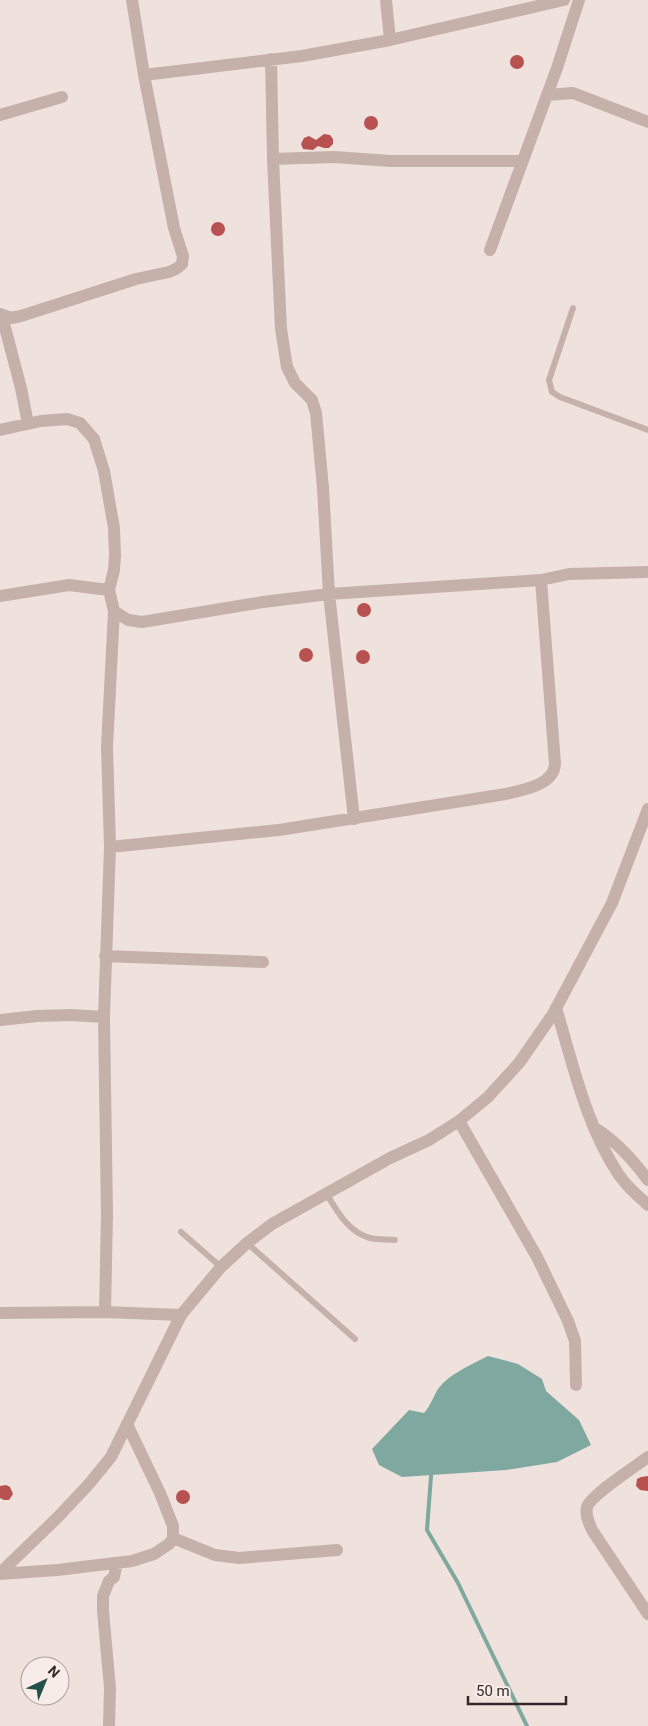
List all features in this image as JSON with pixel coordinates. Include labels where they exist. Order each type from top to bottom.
[{"type":"street","points":[[1,315],[11,318],[21,316],[136,278],[169,272],[182,264],[183,256],[174,228],[144,75],[132,0]]},
{"type":"street","points":[[386,0],[390,40]]},
{"type":"street","points":[[144,75],[302,56],[390,40],[564,0]]},
{"type":"street","points":[[490,250],[547,95],[579,0]]},
{"type":"street","points":[[271,59],[273,159],[281,329],[287,367],[295,384],[312,400],[316,413],[323,488],[329,594],[354,819]]},
{"type":"street","points":[[547,95],[573,94],[648,122]]},
{"type":"street","points":[[0,115],[62,97]]},
{"type":"street","points":[[273,159],[334,157],[391,161],[522,161]]},
{"type":"street","points":[[1,315],[21,388],[28,424]]},
{"type":"street","points":[[0,430],[58,419],[74,420],[80,423],[94,439],[104,471],[114,528],[115,556],[110,590],[114,611],[107,747],[110,846],[104,1017],[107,1214],[105,1312]]},
{"type":"street","points":[[114,611],[128,620],[142,622],[262,602],[329,594],[541,580],[569,574],[648,572]]},
{"type":"street","points":[[110,846],[279,830],[506,794],[537,785],[554,773],[555,764],[541,580]]},
{"type":"street","points":[[0,596],[69,585],[110,590]]},
{"type":"street","points":[[0,1573],[89,1484],[111,1457],[181,1315],[221,1267],[247,1243],[272,1224],[390,1158],[429,1140],[460,1120],[488,1097],[520,1063],[556,1008],[612,903],[648,809]]},
{"type":"street","points":[[105,956],[264,962]]},
{"type":"street","points":[[556,1008],[593,1126],[619,1175],[648,1205]]},
{"type":"street","points":[[0,1020],[71,1015],[104,1017]]},
{"type":"street","points":[[460,1120],[537,1257],[568,1321],[574,1341],[576,1385]]},
{"type":"street","points":[[593,1126],[613,1139],[648,1180]]},
{"type":"street","points":[[0,1313],[105,1312],[181,1315]]},
{"type":"street","points":[[0,1573],[57,1570],[118,1563],[163,1550],[173,1538],[173,1526],[127,1424]]},
{"type":"street","points":[[648,1457],[590,1503],[587,1508],[587,1516],[592,1530],[648,1614]]},
{"type":"street","points":[[173,1538],[215,1555],[239,1558],[337,1550]]},
{"type":"street","points":[[109,1726],[110,1688],[103,1596],[109,1581],[114,1576],[118,1563]]},
{"type":"lane","points":[[573,308],[549,380],[552,392],[560,397],[648,430]]},
{"type":"lane","points":[[326,1193],[340,1215],[353,1230],[370,1238],[395,1240]]},
{"type":"lane","points":[[181,1232],[221,1267]]},
{"type":"lane","points":[[247,1243],[355,1339]]},
{"type":"water","points":[[488,1356],[518,1364],[542,1379],[546,1391],[579,1420],[591,1445],[557,1462],[506,1470],[402,1477],[379,1465],[372,1449],[409,1410],[424,1413],[438,1389],[448,1378]]},
{"type":"building","points":[[514,55],[520,55],[524,62],[520,69],[514,69],[510,65],[510,59]]},
{"type":"building","points":[[368,116],[374,116],[378,123],[374,130],[368,130],[364,126],[364,120]]},
{"type":"building","points":[[324,134],[330,135],[333,139],[333,144],[329,148],[318,146],[313,150],[303,149],[301,144],[304,138],[309,136],[316,140]]},
{"type":"building","points":[[215,222],[221,222],[225,229],[221,236],[215,236],[211,232],[211,226]]},
{"type":"building","points":[[361,603],[367,603],[371,610],[367,617],[361,617],[357,613],[357,607]]},
{"type":"building","points":[[303,648],[309,648],[313,655],[309,662],[303,662],[299,658],[299,652]]},
{"type":"building","points":[[360,650],[366,650],[370,657],[366,664],[360,664],[356,660],[356,654]]},
{"type":"building","points":[[648,1476],[648,1491],[640,1490],[636,1486],[637,1479]]},
{"type":"building","points":[[6,1485],[10,1487],[13,1494],[9,1500],[0,1498],[0,1486]]},
{"type":"building","points":[[180,1490],[186,1490],[190,1497],[186,1504],[180,1504],[176,1500],[176,1494]]},
{"type":"waterway","points":[[431,1476],[427,1530],[458,1583],[527,1726]]}]
